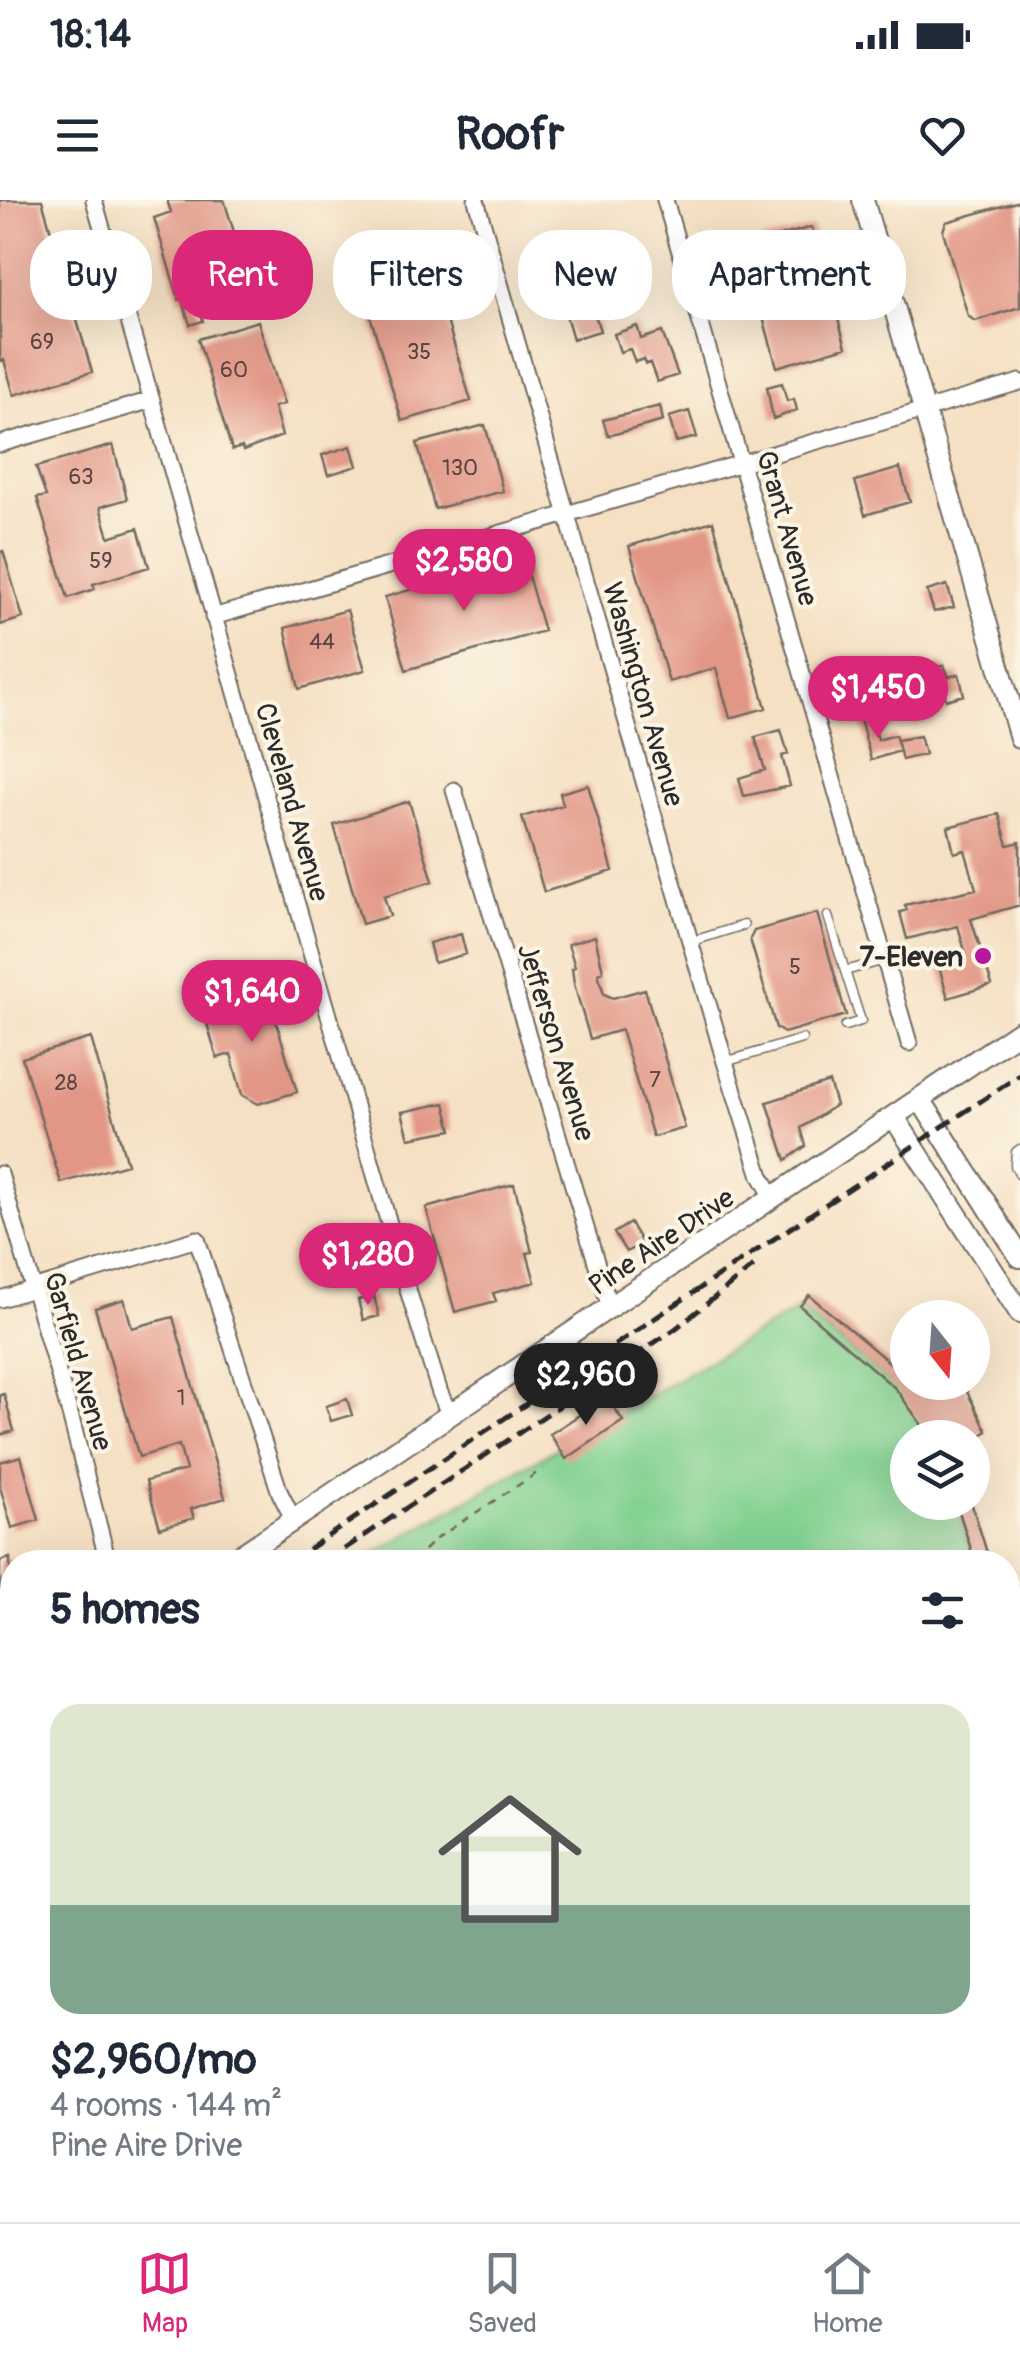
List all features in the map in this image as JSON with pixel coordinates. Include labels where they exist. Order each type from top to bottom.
[{"type":"street","name":"Cleveland Avenue","points":[[94,200],[411,1300],[450,1416]]},
{"type":"street","name":"Washington Avenue","points":[[476,200],[725,1062],[760,1176],[774,1199]]},
{"type":"street","name":"Grant Avenue","points":[[666,200],[909,1044]]},
{"type":"street","points":[[864,200],[1020,738]]},
{"type":"street","points":[[213,616],[1020,382]]},
{"type":"street","points":[[0,444],[152,400]]},
{"type":"street","name":"Jefferson Avenue","points":[[454,790],[610,1308]]},
{"type":"street","name":"Pine Aire Drive","points":[[249,1550],[1020,1031]]},
{"type":"street","points":[[920,1099],[1020,1256]]},
{"type":"street","points":[[894,1117],[1020,1313]]},
{"type":"street","name":"Garfield Avenue","points":[[0,1174],[105,1550]]},
{"type":"street","points":[[0,1299],[196,1239],[280,1493],[294,1521]]},
{"type":"lane","points":[[828,916],[861,1021],[845,1026]]},
{"type":"lane","points":[[690,942],[744,924]]},
{"type":"lane","points":[[845,971],[884,960]]},
{"type":"lane","points":[[725,1062],[802,1040]]},
{"type":"lane","points":[[1020,1149],[1014,1166],[1020,1176]]},
{"type":"path","points":[[424,1550],[543,1469]]},
{"type":"green space","points":[[799,1309],[890,1383],[890,1400],[908,1400],[921,1420],[890,1420],[890,1520],[961,1520],[970,1550],[381,1550]]},
{"type":"building","points":[[0,200],[42,200],[51,230],[30,230],[30,320],[77,320],[92,372],[14,395],[4,360],[0,361]]},
{"type":"building","points":[[167,200],[224,200],[233,230],[172,230],[172,277],[154,218],[171,212]]},
{"type":"building","points":[[1020,201],[1020,307],[975,321],[968,316],[943,231],[946,222]]},
{"type":"building","points":[[371,320],[447,320],[471,401],[402,421]]},
{"type":"building","points":[[567,320],[597,320],[600,331],[573,339]]},
{"type":"building","points":[[764,320],[838,320],[846,347],[777,367]]},
{"type":"building","points":[[258,321],[284,404],[274,407],[282,436],[243,451],[242,447],[232,450],[198,339]]},
{"type":"building","points":[[637,326],[641,339],[662,332],[678,375],[657,382],[650,363],[646,364],[644,359],[635,362],[630,349],[620,352],[614,334]]},
{"type":"building","points":[[782,383],[787,401],[794,399],[797,410],[773,419],[767,387]]},
{"type":"building","points":[[660,406],[663,421],[608,436],[603,420]]},
{"type":"building","points":[[689,411],[697,437],[676,442],[669,417]]},
{"type":"building","points":[[485,425],[503,491],[435,509],[417,443]]},
{"type":"building","points":[[113,445],[127,499],[100,507],[109,537],[138,528],[149,567],[93,584],[95,589],[68,598],[37,498],[46,496],[36,467]]},
{"type":"building","points":[[351,446],[357,466],[328,475],[322,455]]},
{"type":"building","points":[[900,468],[910,502],[865,515],[855,481]]},
{"type":"building","points":[[713,521],[766,708],[730,718],[716,668],[669,682],[629,546]]},
{"type":"building","points":[[3,551],[23,618],[0,625],[0,552]]},
{"type":"building","points":[[523,558],[544,631],[406,670],[385,597]]},
{"type":"building","points":[[947,585],[954,607],[934,612],[927,591]]},
{"type":"building","points":[[347,610],[365,670],[299,689],[285,628]]},
{"type":"building","points":[[944,665],[949,677],[904,691],[901,681]]},
{"type":"building","points":[[959,674],[964,695],[946,700],[941,679]]},
{"type":"building","points":[[871,716],[878,740],[895,735],[900,751],[871,760],[860,719]]},
{"type":"building","points":[[781,730],[788,754],[782,756],[790,786],[744,796],[739,778],[765,770],[755,737]]},
{"type":"building","points":[[920,736],[925,754],[902,760],[897,740]]},
{"type":"building","points":[[588,785],[613,871],[544,892],[522,817],[563,805],[560,793]]},
{"type":"building","points":[[409,801],[433,881],[384,896],[390,916],[362,924],[334,825]]},
{"type":"building","points":[[999,814],[1008,845],[1020,842],[1020,905],[971,919],[992,985],[948,998],[938,963],[966,955],[958,926],[907,939],[900,912],[907,910],[905,905],[976,889],[965,850],[954,853],[948,827]]},
{"type":"building","points":[[817,913],[846,1015],[784,1033],[776,1028],[750,939],[754,931]]},
{"type":"building","points":[[461,934],[466,954],[434,963],[429,943]]},
{"type":"building","points":[[595,936],[604,994],[613,998],[645,989],[685,1128],[653,1137],[621,1030],[590,1039],[574,984],[575,967],[568,944]]},
{"type":"building","points":[[266,987],[297,1092],[258,1104],[242,1095],[231,1054],[217,1058],[202,1006]]},
{"type":"building","points":[[91,1038],[127,1164],[61,1183],[22,1058]]},
{"type":"building","points":[[829,1082],[836,1105],[801,1128],[806,1146],[786,1160],[767,1102]]},
{"type":"building","points":[[445,1103],[452,1130],[409,1138],[402,1112]]},
{"type":"building","points":[[514,1184],[532,1252],[527,1253],[535,1282],[493,1293],[496,1301],[455,1312],[426,1208]]},
{"type":"building","points":[[630,1223],[642,1243],[626,1252],[614,1233]]},
{"type":"building","points":[[809,1295],[890,1363],[890,1384],[800,1306]]},
{"type":"building","points":[[374,1296],[379,1316],[363,1320],[358,1300]]},
{"type":"building","points":[[124,1299],[132,1328],[173,1317],[225,1498],[191,1509],[194,1518],[160,1528],[146,1481],[186,1470],[179,1445],[139,1457],[95,1308]]},
{"type":"building","points":[[4,1394],[14,1431],[0,1435],[0,1395]]},
{"type":"building","points":[[607,1397],[623,1421],[566,1459],[550,1434]]},
{"type":"building","points":[[347,1399],[352,1415],[331,1421],[326,1406]]},
{"type":"building","points":[[904,1400],[971,1400],[981,1420],[918,1420]]},
{"type":"building","points":[[21,1456],[39,1520],[12,1528],[0,1487],[0,1462]]},
{"type":"building","points":[[962,1520],[977,1520],[986,1550],[971,1550]]},
{"type":"railway","points":[[307,1550],[1020,1075]]},
{"type":"railway","points":[[343,1550],[675,1329],[754,1266]]},
{"type":"place","name":"7-Eleven","points":[[983,956]]}]
